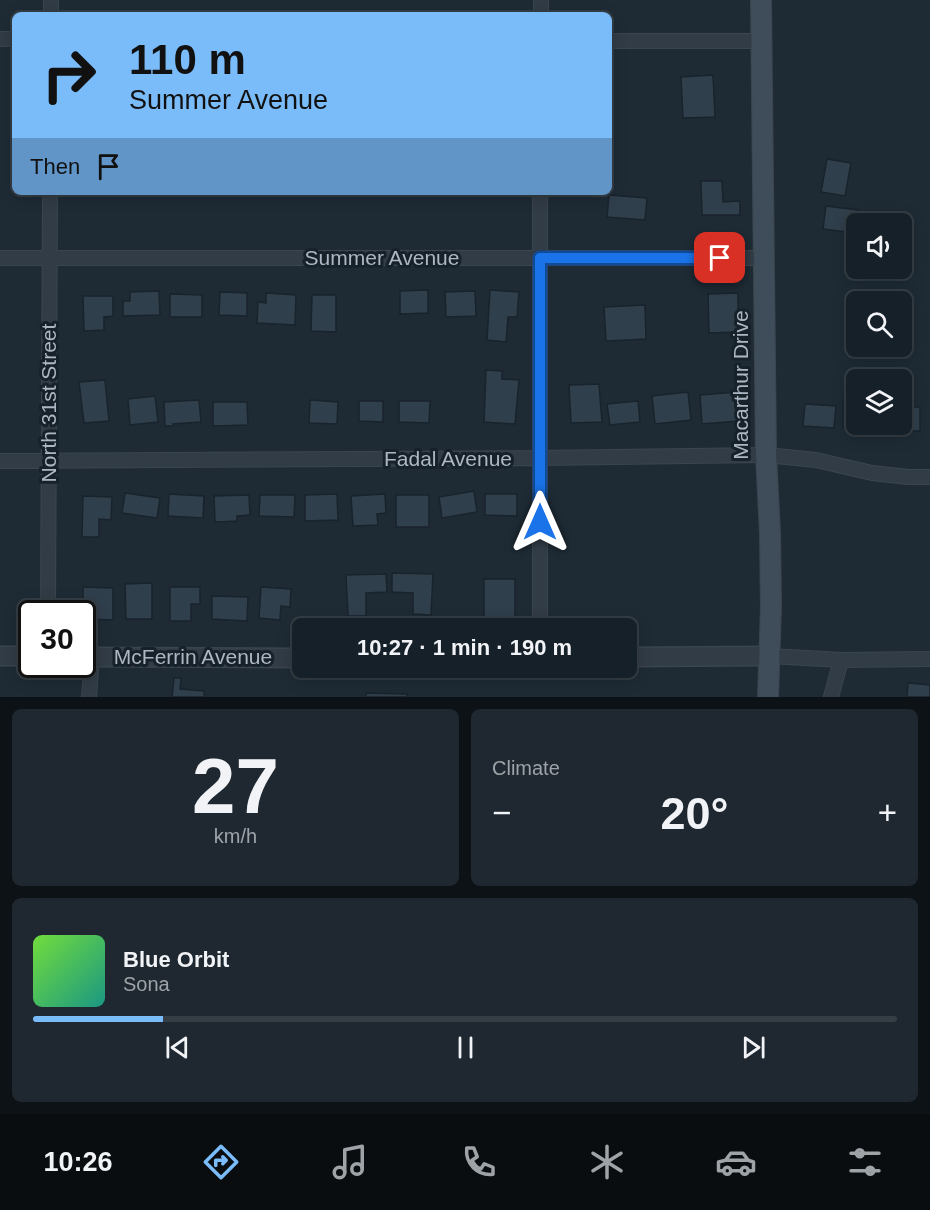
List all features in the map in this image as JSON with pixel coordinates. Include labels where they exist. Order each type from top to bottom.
[{"type":"main road","name":"Macarthur Drive","points":[[761,0],[766,455],[771,607],[768,697]]},
{"type":"street","points":[[612,41],[762,41]]},
{"type":"street","name":"North 31st Street","points":[[48,600],[50,195]]},
{"type":"street","points":[[540,195],[540,618]]},
{"type":"street","name":"Summer Avenue","points":[[0,258],[765,258]]},
{"type":"street","name":"Fadal Avenue","points":[[0,460],[766,455],[816,460],[872,473],[930,477]]},
{"type":"street","points":[[0,656],[18,656]]},
{"type":"street","points":[[637,657],[770,656],[841,660],[930,659]]},
{"type":"street","name":"McFerrin Avenue","points":[[96,657],[292,658]]},
{"type":"street","points":[[831,697],[841,660]]},
{"type":"street","points":[[88,678],[89,697]]},
{"type":"building","points":[[713,75],[715,117],[683,118],[681,77]]},
{"type":"building","points":[[827,159],[851,163],[845,196],[821,192]]},
{"type":"building","points":[[701,181],[722,181],[723,202],[740,201],[740,215],[702,215]]},
{"type":"building","points":[[609,195],[647,198],[645,220],[607,217]]},
{"type":"building","points":[[826,206],[858,210],[858,213],[846,213],[846,232],[823,229]]},
{"type":"building","points":[[428,290],[428,313],[400,314],[400,291]]},
{"type":"building","points":[[490,290],[519,292],[517,317],[508,317],[506,342],[487,340]]},
{"type":"building","points":[[159,291],[160,315],[123,316],[123,301],[130,301],[130,292]]},
{"type":"building","points":[[475,291],[476,316],[446,317],[445,292]]},
{"type":"building","points":[[220,292],[247,293],[247,316],[219,315]]},
{"type":"building","points":[[266,293],[296,295],[295,325],[257,323],[258,302],[266,303]]},
{"type":"building","points":[[738,293],[738,332],[709,333],[708,294]]},
{"type":"building","points":[[170,294],[202,295],[202,317],[170,317]]},
{"type":"building","points":[[312,295],[336,295],[336,332],[311,331]]},
{"type":"building","points":[[83,296],[113,296],[113,316],[104,317],[104,330],[84,331]]},
{"type":"building","points":[[645,305],[646,339],[606,341],[604,307]]},
{"type":"building","points":[[486,370],[502,371],[502,379],[519,380],[515,424],[484,422]]},
{"type":"building","points":[[105,380],[109,421],[84,423],[79,382]]},
{"type":"building","points":[[599,384],[602,422],[571,423],[569,385]]},
{"type":"building","points":[[688,392],[691,420],[655,424],[652,396]]},
{"type":"building","points":[[737,392],[739,421],[702,424],[700,395]]},
{"type":"building","points":[[155,396],[158,422],[130,425],[128,399]]},
{"type":"building","points":[[199,400],[201,422],[165,426],[164,402]]},
{"type":"building","points":[[310,400],[338,402],[337,424],[309,423]]},
{"type":"building","points":[[843,400],[846,400],[846,427],[843,427]]},
{"type":"building","points":[[359,401],[383,401],[383,422],[359,421]]},
{"type":"building","points":[[399,401],[430,401],[429,423],[399,422]]},
{"type":"building","points":[[638,401],[640,422],[610,425],[607,404]]},
{"type":"building","points":[[213,402],[247,402],[248,425],[213,426]]},
{"type":"building","points":[[805,404],[836,406],[834,428],[803,426]]},
{"type":"building","points":[[912,407],[920,407],[920,431],[912,431]]},
{"type":"building","points":[[474,491],[477,512],[442,518],[439,497]]},
{"type":"building","points":[[125,493],[160,498],[157,518],[122,513]]},
{"type":"building","points":[[169,494],[204,496],[203,518],[168,516]]},
{"type":"building","points":[[337,494],[338,520],[305,521],[305,495]]},
{"type":"building","points":[[385,494],[386,513],[377,514],[378,525],[353,526],[351,496]]},
{"type":"building","points":[[485,494],[517,494],[517,516],[485,515]]},
{"type":"building","points":[[249,495],[250,515],[237,516],[237,521],[215,522],[214,496]]},
{"type":"building","points":[[260,495],[295,495],[294,517],[259,516]]},
{"type":"building","points":[[396,495],[429,495],[429,527],[396,527]]},
{"type":"building","points":[[83,496],[112,497],[111,520],[99,519],[99,537],[82,537]]},
{"type":"building","points":[[392,573],[433,574],[431,615],[413,614],[413,593],[392,592]]},
{"type":"building","points":[[386,574],[387,592],[366,593],[366,616],[348,616],[346,575]]},
{"type":"building","points":[[484,579],[515,579],[515,618],[484,618]]},
{"type":"building","points":[[152,583],[152,619],[126,619],[125,584]]},
{"type":"building","points":[[83,587],[113,588],[113,620],[96,619],[96,600],[83,600]]},
{"type":"building","points":[[170,587],[200,587],[200,604],[191,604],[191,621],[170,621]]},
{"type":"building","points":[[261,587],[291,589],[290,607],[281,606],[280,620],[259,618]]},
{"type":"building","points":[[212,596],[248,597],[247,621],[212,619]]},
{"type":"building","points":[[174,678],[181,678],[180,689],[204,691],[204,697],[172,697]]},
{"type":"building","points":[[908,683],[930,685],[930,697],[907,697]]},
{"type":"building","points":[[366,693],[407,694],[407,697],[366,697]]},
{"type":"route","points":[[540,522],[540,258],[720,258]]}]
